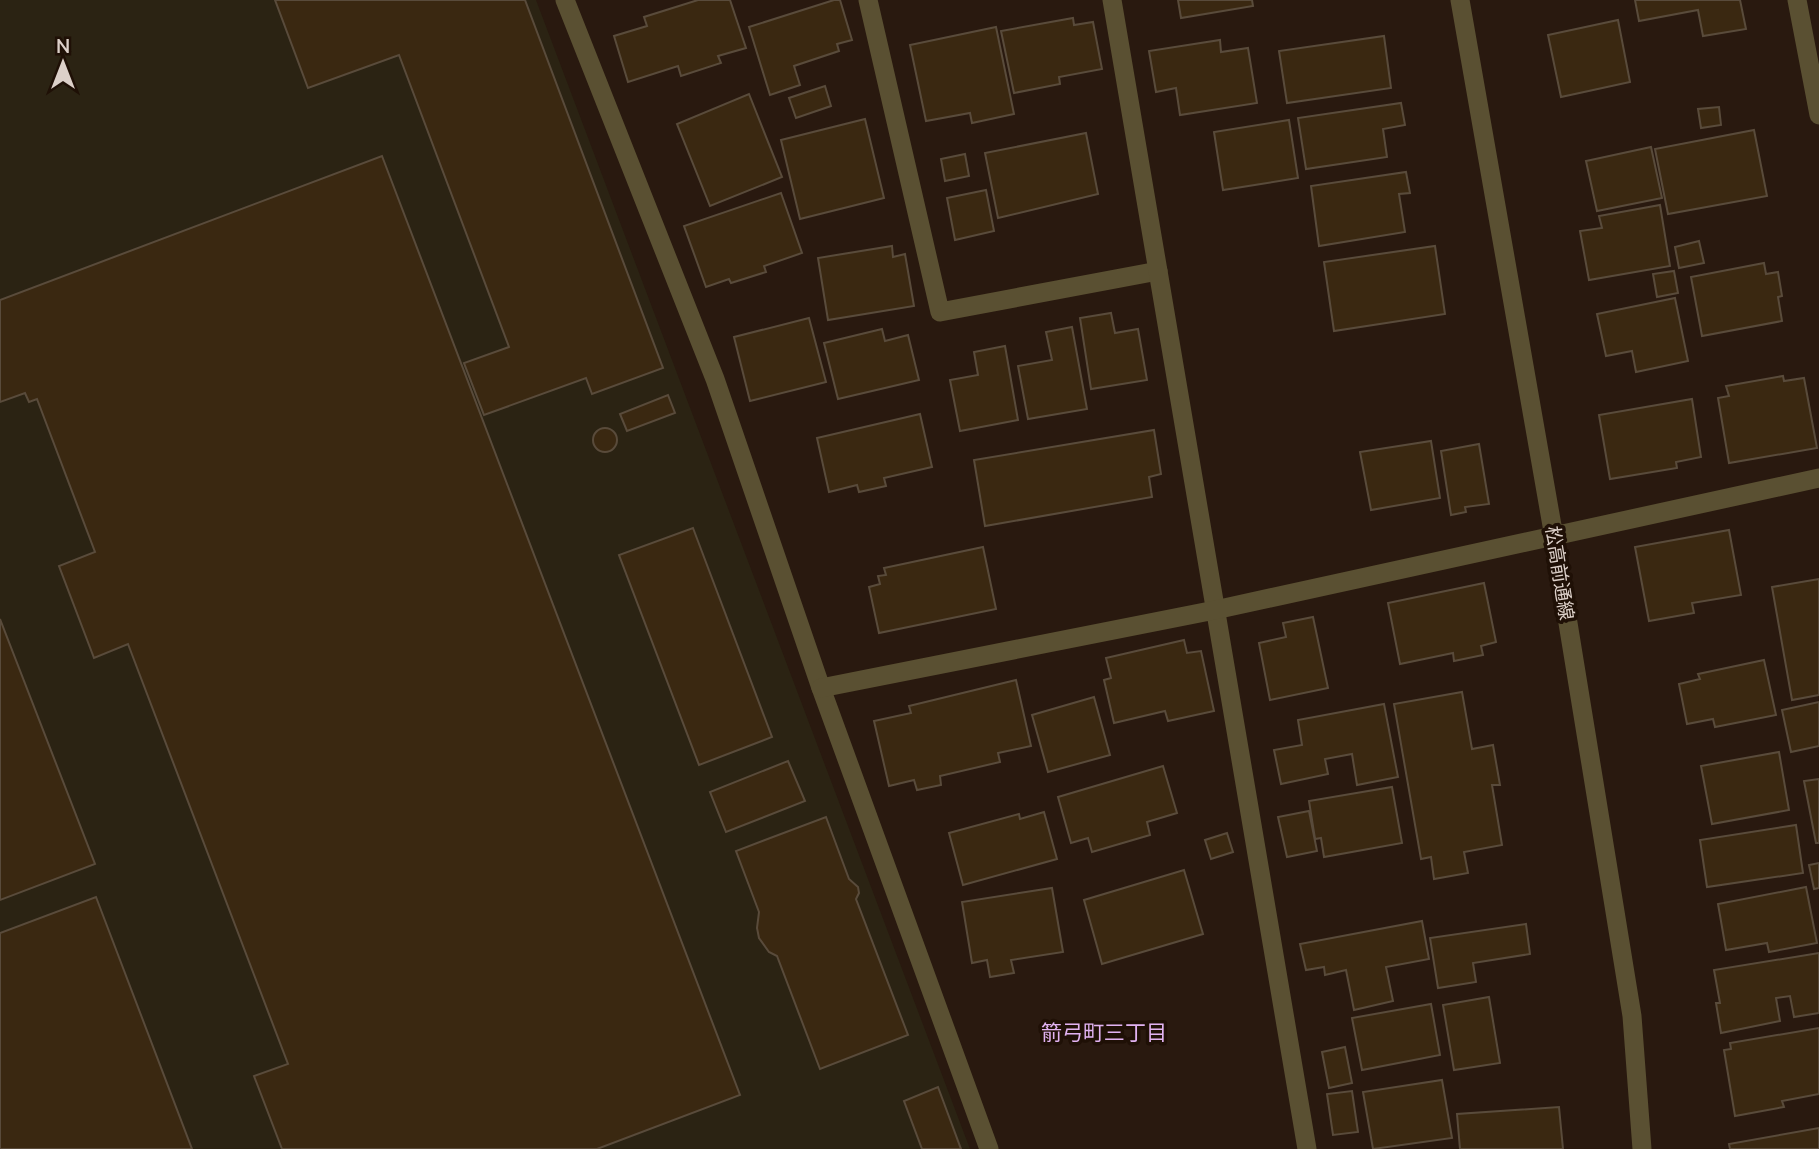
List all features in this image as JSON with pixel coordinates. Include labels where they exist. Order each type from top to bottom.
[{"type":"street","points":[[565,0],[715,379],[821,688],[989,1149]]},
{"type":"street","points":[[868,0],[940,312],[1158,271]]},
{"type":"street","points":[[1112,0],[1307,1149]]},
{"type":"street","name":"松高前通線","points":[[1460,0],[1554,537],[1632,1016],[1642,1149]]},
{"type":"street","points":[[1797,0],[1819,114]]},
{"type":"street","points":[[821,688],[1215,610],[1819,478]]},
{"type":"shaded area","points":[[0,0],[536,0],[970,1149],[0,1149]]},
{"type":"building","points":[[275,0],[525,0],[663,368],[592,394],[586,378],[484,415],[464,363],[509,347],[399,55],[308,88]]},
{"type":"building","points":[[698,0],[730,0],[746,48],[718,56],[721,63],[681,76],[678,66],[628,82],[614,36],[647,26],[644,17]]},
{"type":"building","points":[[840,0],[852,40],[837,44],[839,51],[794,66],[800,85],[770,95],[749,27]]},
{"type":"building","points":[[1178,0],[1252,0],[1253,6],[1181,18]]},
{"type":"building","points":[[1635,0],[1740,0],[1746,29],[1703,36],[1698,10],[1639,21]]},
{"type":"building","points":[[1073,18],[1074,25],[1093,22],[1102,69],[1059,77],[1060,84],[1014,93],[1001,31]]},
{"type":"building","points":[[1618,20],[1630,82],[1561,97],[1548,35]]},
{"type":"building","points":[[996,27],[1014,114],[972,123],[970,113],[926,121],[910,45]]},
{"type":"building","points":[[1384,36],[1391,88],[1287,103],[1279,51]]},
{"type":"building","points":[[1220,40],[1221,52],[1248,48],[1257,103],[1180,115],[1176,88],[1156,92],[1149,51]]},
{"type":"building","points":[[825,86],[831,106],[796,118],[789,98]]},
{"type":"building","points":[[749,94],[782,177],[710,206],[677,124]]},
{"type":"building","points":[[1401,103],[1405,125],[1383,129],[1387,157],[1306,169],[1298,118]]},
{"type":"building","points":[[1719,107],[1721,125],[1701,128],[1698,109]]},
{"type":"building","points":[[865,119],[884,198],[800,219],[781,140]]},
{"type":"building","points":[[1289,120],[1298,178],[1223,190],[1214,132]]},
{"type":"building","points":[[1754,130],[1767,196],[1668,214],[1655,149]]},
{"type":"building","points":[[1086,133],[1098,194],[998,218],[985,153]]},
{"type":"building","points":[[1651,147],[1662,198],[1597,211],[1586,161]]},
{"type":"building","points":[[965,154],[969,176],[945,181],[941,159]]},
{"type":"building","points":[[382,156],[740,1095],[597,1149],[282,1149],[254,1076],[288,1064],[128,644],[94,658],[59,566],[95,552],[37,399],[29,402],[25,393],[0,402],[0,300]]},
{"type":"building","points":[[1406,172],[1410,193],[1399,194],[1405,232],[1319,246],[1311,186]]},
{"type":"building","points":[[986,190],[994,231],[955,240],[947,198]]},
{"type":"building","points":[[781,193],[802,253],[764,266],[766,272],[731,283],[729,279],[706,287],[684,226]]},
{"type":"building","points":[[1660,205],[1670,266],[1589,280],[1580,231],[1602,228],[1599,216]]},
{"type":"building","points":[[1699,241],[1704,263],[1679,268],[1675,247]]},
{"type":"building","points":[[892,246],[893,257],[905,254],[914,306],[828,320],[818,258]]},
{"type":"building","points":[[1435,246],[1445,314],[1334,331],[1324,262]]},
{"type":"building","points":[[1764,263],[1766,274],[1778,272],[1782,321],[1702,336],[1691,277]]},
{"type":"building","points":[[1674,271],[1678,293],[1657,297],[1653,274]]},
{"type":"building","points":[[1675,298],[1688,361],[1636,372],[1632,351],[1606,356],[1597,314]]},
{"type":"building","points":[[1111,313],[1115,333],[1138,329],[1147,380],[1091,389],[1080,318]]},
{"type":"building","points":[[809,318],[826,382],[750,401],[734,337]]},
{"type":"building","points":[[1072,327],[1087,409],[1028,419],[1018,366],[1052,360],[1046,332]]},
{"type":"building","points":[[882,329],[885,341],[908,335],[919,380],[838,399],[824,343]]},
{"type":"building","points":[[1005,346],[1018,420],[960,431],[950,380],[978,375],[974,352]]},
{"type":"building","points":[[1783,376],[1784,381],[1804,378],[1817,448],[1729,463],[1718,398],[1729,396],[1726,386]]},
{"type":"building","points":[[668,395],[675,413],[627,431],[620,414]]},
{"type":"building","points":[[1692,399],[1701,457],[1676,462],[1677,468],[1610,479],[1599,415]]},
{"type":"building","points":[[920,414],[932,467],[884,478],[886,486],[859,492],[857,485],[829,492],[817,438]]},
{"type":"building","points":[[605,428],[616,435],[617,440],[610,451],[605,452],[594,445],[593,440],[600,429]]},
{"type":"building","points":[[1154,430],[1161,474],[1149,477],[1152,497],[985,526],[974,460]]},
{"type":"building","points":[[1431,441],[1440,498],[1371,510],[1360,452]]},
{"type":"building","points":[[1479,444],[1489,504],[1465,507],[1466,512],[1451,515],[1441,451]]},
{"type":"building","points":[[693,528],[772,737],[699,765],[619,555]]},
{"type":"building","points":[[1729,530],[1741,595],[1692,603],[1694,613],[1649,621],[1635,547]]},
{"type":"building","points":[[983,547],[996,609],[879,633],[869,587],[880,584],[878,576],[886,575],[884,568]]},
{"type":"building","points":[[1819,579],[1819,695],[1792,700],[1772,587]]},
{"type":"building","points":[[1484,583],[1496,642],[1481,646],[1483,655],[1454,661],[1453,653],[1400,664],[1388,603]]},
{"type":"building","points":[[1313,617],[1328,688],[1270,700],[1259,643],[1286,637],[1283,623]]},
{"type":"building","points":[[0,619],[95,864],[0,900]]},
{"type":"building","points":[[1184,640],[1187,653],[1201,651],[1214,711],[1168,721],[1165,711],[1114,723],[1104,680],[1111,678],[1106,658]]},
{"type":"building","points":[[1764,660],[1776,715],[1715,727],[1713,719],[1687,724],[1679,684],[1700,679],[1698,674]]},
{"type":"building","points":[[1016,680],[1031,746],[998,753],[1000,762],[940,776],[941,785],[917,790],[914,780],[889,786],[874,721],[911,713],[909,706]]},
{"type":"building","points":[[1462,692],[1472,749],[1493,745],[1500,785],[1492,785],[1502,845],[1464,852],[1468,873],[1434,879],[1431,857],[1421,859],[1394,704]]},
{"type":"building","points":[[1094,697],[1110,755],[1048,772],[1032,715]]},
{"type":"building","points":[[1819,702],[1819,746],[1791,752],[1782,710]]},
{"type":"building","points":[[1384,704],[1398,777],[1357,785],[1352,754],[1325,759],[1328,774],[1281,784],[1274,750],[1302,745],[1298,720]]},
{"type":"building","points":[[1779,752],[1789,810],[1712,824],[1701,766]]},
{"type":"building","points":[[788,761],[805,801],[726,832],[710,792]]},
{"type":"building","points":[[1163,766],[1177,813],[1147,822],[1150,835],[1092,852],[1088,838],[1071,843],[1058,797]]},
{"type":"building","points":[[1819,779],[1819,843],[1816,843],[1804,781]]},
{"type":"building","points":[[1392,787],[1402,843],[1324,857],[1321,838],[1315,839],[1309,801]]},
{"type":"building","points":[[1309,811],[1317,851],[1287,857],[1278,817]]},
{"type":"building","points":[[1044,812],[1057,859],[963,885],[949,833],[1019,814],[1020,819]]},
{"type":"building","points":[[826,817],[849,879],[858,887],[856,899],[908,1035],[820,1069],[777,956],[769,952],[759,938],[759,912],[736,851]]},
{"type":"building","points":[[1796,825],[1803,873],[1707,887],[1700,840]]},
{"type":"building","points":[[1227,833],[1233,852],[1211,859],[1205,840]]},
{"type":"building","points":[[1819,863],[1819,888],[1814,889],[1809,865]]},
{"type":"building","points":[[1184,870],[1203,934],[1102,964],[1084,900]]},
{"type":"building","points":[[1806,887],[1817,943],[1769,952],[1767,943],[1726,950],[1718,904]]},
{"type":"building","points":[[1052,888],[1063,952],[1011,960],[1014,973],[990,977],[987,960],[972,963],[962,902]]},
{"type":"building","points":[[96,897],[192,1149],[0,1149],[0,933]]},
{"type":"building","points":[[1422,921],[1429,959],[1386,967],[1393,1001],[1354,1010],[1346,970],[1325,975],[1324,967],[1306,970],[1300,944]]},
{"type":"building","points":[[1526,924],[1530,954],[1473,963],[1476,982],[1438,988],[1430,938]]},
{"type":"building","points":[[1819,953],[1819,1013],[1794,1017],[1790,996],[1776,998],[1780,1021],[1721,1033],[1716,1003],[1720,1003],[1714,970]]},
{"type":"building","points":[[1489,997],[1500,1063],[1454,1070],[1443,1005]]},
{"type":"building","points":[[1431,1004],[1440,1055],[1362,1070],[1352,1018]]},
{"type":"building","points":[[1819,1028],[1819,1094],[1782,1101],[1784,1107],[1735,1116],[1724,1050],[1731,1049],[1730,1043]]},
{"type":"building","points":[[1345,1047],[1352,1083],[1329,1088],[1322,1052]]},
{"type":"building","points":[[1442,1080],[1452,1138],[1373,1149],[1363,1092]]},
{"type":"building","points":[[938,1087],[961,1149],[922,1149],[904,1101]]},
{"type":"building","points":[[1352,1091],[1358,1132],[1333,1135],[1327,1094]]},
{"type":"building","points":[[1559,1107],[1563,1149],[1460,1149],[1457,1114]]},
{"type":"building","points":[[1819,1128],[1819,1149],[1730,1149],[1729,1144]]},
{"type":"district","name":"箭弓町三丁目","points":[[1104,1033]]}]
